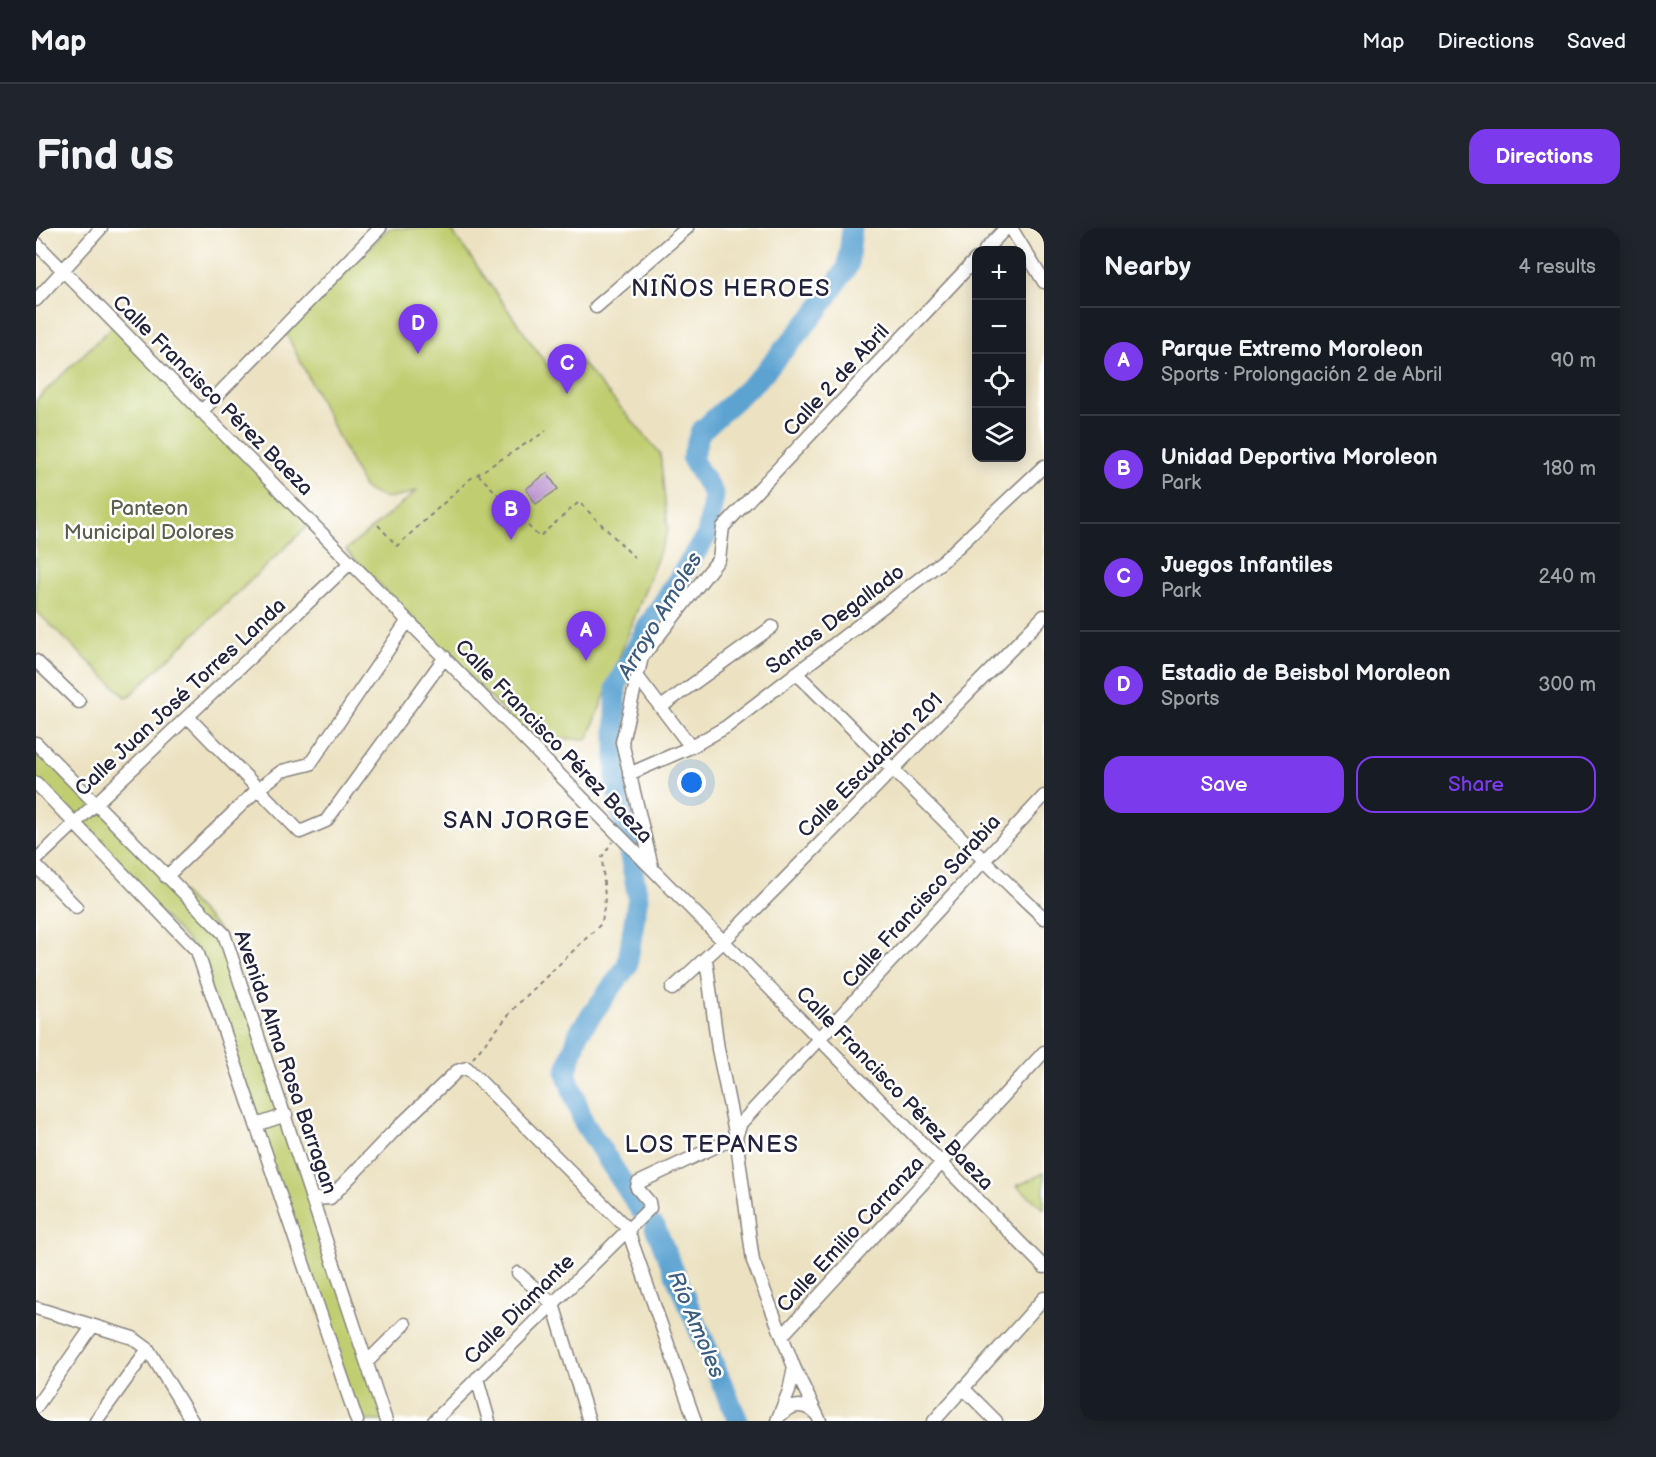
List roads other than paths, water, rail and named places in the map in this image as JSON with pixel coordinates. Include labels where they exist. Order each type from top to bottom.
[{"type":"street","points":[[36,300],[101,228]]},
{"type":"street","points":[[201,412],[380,228]]},
{"type":"street","points":[[596,307],[687,228]]},
{"type":"street","points":[[989,246],[1006,228]]},
{"type":"street","points":[[1011,228],[1044,282]]},
{"type":"street","name":"Calle Francisco Pérez Baeza","points":[[36,243],[407,622],[445,657],[725,940],[941,1164],[1044,1267]]},
{"type":"street","name":"Calle 2 de Abril","points":[[637,676],[642,657],[718,559],[723,527],[972,263]]},
{"type":"street","name":"Santos Degallado","points":[[629,774],[691,747],[726,728],[944,560],[1044,466]]},
{"type":"street","name":"Calle Juan José Torres Landa","points":[[36,860],[350,563]]},
{"type":"street","name":"Calle Escuadrón 201","points":[[672,988],[725,940],[1044,616]]},
{"type":"street","points":[[166,877],[258,789],[282,771],[310,764],[407,622]]},
{"type":"street","points":[[661,707],[772,627]]},
{"type":"street","points":[[188,717],[300,832],[326,821],[445,657]]},
{"type":"street","points":[[36,661],[79,702]]},
{"type":"street","points":[[796,673],[894,768],[984,862],[1044,918]]},
{"type":"street","points":[[637,676],[691,747]]},
{"type":"street","points":[[637,676],[622,742],[651,867]]},
{"type":"street","name":"Avenida Alma Rosa Barragan","points":[[36,743],[166,877],[225,934],[386,1421]]},
{"type":"street","points":[[36,783],[197,951],[357,1421]]},
{"type":"street","name":"Calle Francisco Sarabia","points":[[736,1137],[741,1123],[821,1040],[1044,796]]},
{"type":"street","points":[[36,866],[76,907]]},
{"type":"street","points":[[706,959],[718,1049],[736,1137],[753,1261],[794,1367],[819,1419]]},
{"type":"street","name":"Calle Emilio Carranza","points":[[782,1336],[1044,1052]]},
{"type":"street","points":[[313,1199],[330,1198],[392,1133],[457,1071],[467,1068],[629,1226],[695,1421]]},
{"type":"street","points":[[256,1125],[286,1115]]},
{"type":"street","name":"Calle Diamante","points":[[434,1421],[629,1226],[650,1208],[649,1202],[637,1188],[638,1183],[736,1137]]},
{"type":"street","points":[[518,1273],[553,1304],[589,1421]]},
{"type":"street","points":[[934,1421],[1044,1298]]},
{"type":"street","points":[[36,1308],[133,1338],[148,1349],[192,1421]]},
{"type":"street","points":[[367,1362],[405,1324]]},
{"type":"street","points":[[36,1407],[92,1327]]},
{"type":"street","points":[[96,1421],[148,1349]]},
{"type":"street","points":[[777,1420],[789,1391],[794,1367]]},
{"type":"street","points":[[477,1378],[489,1421]]},
{"type":"street","points":[[963,1388],[996,1421]]},
{"type":"street","points":[[777,1420],[793,1406],[808,1407],[819,1419]]},
{"type":"waterway","name":"Arroyo Amoles","points":[[640,1209],[584,1123],[566,1073],[579,1032],[627,966],[638,897],[616,784],[616,687],[646,629],[707,535],[714,495],[692,459],[700,432],[759,378],[819,309],[848,266],[852,228]]},
{"type":"waterway","name":"Río Amoles","points":[[655,1227],[738,1421]]},
{"type":"place","name":"Estadio de Beisbol Moroleon","points":[[418,354]]},
{"type":"place","name":"Juegos Infantiles","points":[[567,394]]},
{"type":"place","name":"Unidad Deportiva Moroleon","points":[[511,540]]},
{"type":"place","name":"Parque Extremo Moroleon","points":[[586,661]]},
{"type":"district","name":"NIÑOS HEROES","points":[[731,288]]},
{"type":"district","name":"SAN JORGE","points":[[517,820]]},
{"type":"district","name":"LOS TEPANES","points":[[712,1144]]},
{"type":"park label","name":"Panteon Municipal Dolores","points":[[149,520]]}]
